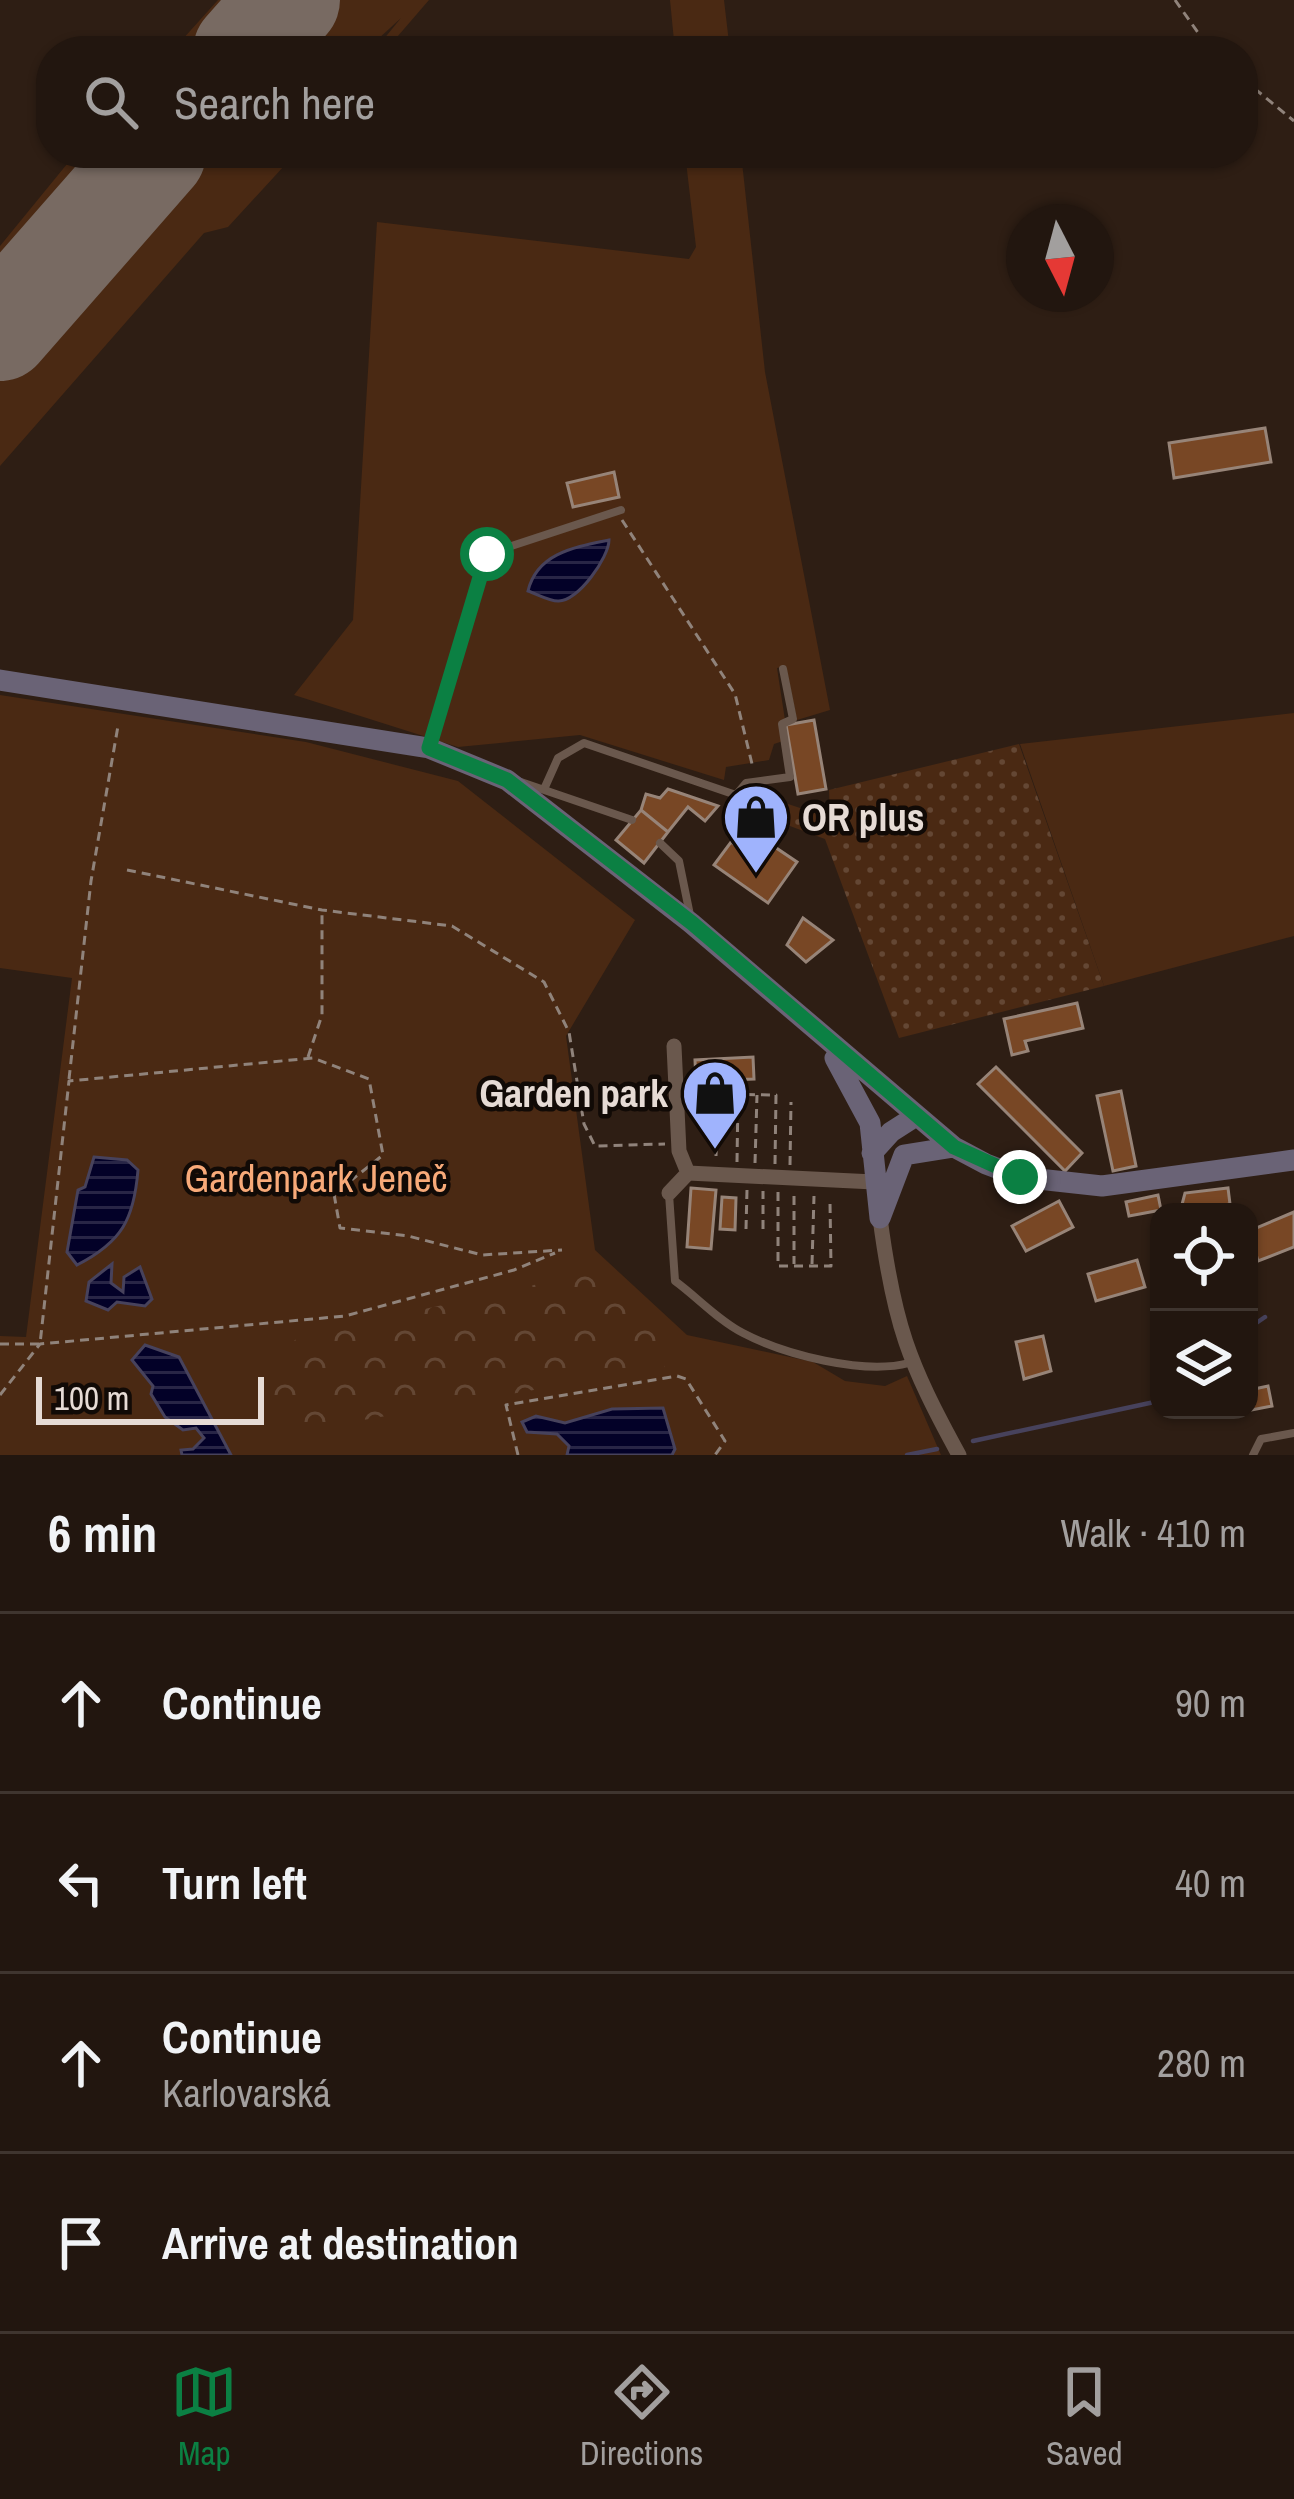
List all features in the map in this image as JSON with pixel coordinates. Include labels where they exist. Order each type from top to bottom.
[{"type":"main road","points":[[0,680],[429,748],[507,780],[692,923],[954,1147],[1020,1177],[1089,1186],[1294,1159]]},
{"type":"main road","points":[[822,1037],[870,1123],[880,1218]]},
{"type":"main road","points":[[872,1154],[891,1132],[916,1116]]},
{"type":"main road","points":[[880,1218],[916,1116]]},
{"type":"main road","points":[[904,1155],[954,1147]]},
{"type":"street","points":[[674,1046],[679,1144],[688,1173]]},
{"type":"street","points":[[669,1193],[688,1173],[874,1183]]},
{"type":"street","points":[[880,1218],[892,1306],[909,1363],[959,1455]]},
{"type":"lane","points":[[429,748],[487,554],[621,510]]},
{"type":"lane","points":[[544,787],[558,758],[584,742],[736,796],[746,783],[790,777],[782,724],[793,718],[783,669]]},
{"type":"lane","points":[[507,780],[544,787],[632,820]]},
{"type":"lane","points":[[660,843],[680,860],[692,923]]},
{"type":"lane","points":[[669,1193],[675,1281],[743,1334],[853,1367],[886,1369],[909,1363]]},
{"type":"lane","points":[[1253,1455],[1261,1439],[1294,1433]]},
{"type":"path","points":[[1175,0],[1200,36]]},
{"type":"path","points":[[1258,92],[1294,122]]},
{"type":"path","points":[[609,514],[628,523],[736,694],[757,782]]},
{"type":"path","points":[[1,1392],[40,1344],[91,881],[118,726]]},
{"type":"path","points":[[127,870],[322,910],[452,926],[544,982],[569,1032],[584,1124],[595,1146],[679,1144]]},
{"type":"path","points":[[308,1058],[322,1015],[322,910]]},
{"type":"path","points":[[0,1344],[345,1316],[514,1270],[562,1250],[482,1255],[408,1236],[340,1228],[334,1194],[383,1155],[369,1079],[308,1058],[143,1078],[102,1075],[69,1081]]},
{"type":"path","points":[[716,1174],[718,1094],[776,1096],[763,1229]]},
{"type":"path","points":[[738,1095],[794,1266]]},
{"type":"path","points":[[757,1095],[778,1266],[831,1266],[830,1203]]},
{"type":"path","points":[[746,1229],[791,1102]]},
{"type":"path","points":[[812,1266],[814,1180]]},
{"type":"path","points":[[518,1455],[506,1405],[677,1376],[686,1379],[725,1442],[715,1455]]},
{"type":"green space","points":[[218,0],[429,0],[398,36],[386,36],[401,18],[381,36],[186,36]]},
{"type":"green space","points":[[670,0],[724,0],[728,36],[674,36]]},
{"type":"green space","points":[[64,168],[282,168],[228,227],[204,233],[0,466],[0,246]]},
{"type":"green space","points":[[687,168],[743,168],[765,372],[830,710],[797,720],[786,666],[777,668],[785,720],[783,741],[774,744],[769,760],[726,767],[724,780],[580,735],[458,747],[294,695],[353,620],[377,222],[689,259],[696,247]]},
{"type":"green space","name":"Gardenpark Jeneč","points":[[0,695],[306,742],[458,781],[635,920],[566,1036],[595,1250],[687,1335],[813,1362],[845,1381],[885,1386],[907,1376],[941,1455],[0,1455],[0,1336],[26,1337],[72,978],[0,968]]},
{"type":"green space","points":[[1294,713],[1294,936],[1104,986],[1020,744]]},
{"type":"green space","points":[[1019,744],[1104,986],[899,1038],[825,839],[763,816],[753,803],[764,796],[830,818],[829,790]]},
{"type":"green space","points":[[584,1274],[653,1315],[665,1367],[272,1436],[271,1375],[297,1337]]},
{"type":"water","points":[[609,540],[598,567],[574,594],[558,601],[528,591],[549,560]]},
{"type":"water","points":[[94,1157],[127,1160],[138,1170],[136,1187],[129,1216],[115,1238],[77,1265],[67,1252],[78,1190],[85,1187]]},
{"type":"water","points":[[112,1264],[111,1283],[123,1292],[124,1277],[140,1267],[152,1299],[145,1306],[117,1302],[108,1310],[86,1301],[89,1282]]},
{"type":"water","points":[[145,1345],[179,1357],[231,1455],[182,1455],[181,1450],[193,1449],[204,1438],[196,1428],[183,1430],[165,1417],[151,1394],[153,1386],[132,1360]]},
{"type":"water","points":[[663,1408],[675,1449],[672,1455],[567,1455],[569,1446],[557,1434],[527,1432],[522,1422],[536,1416],[565,1423],[612,1409]]},
{"type":"building","points":[[1265,428],[1271,462],[1174,478],[1169,443]]},
{"type":"building","points":[[614,472],[619,497],[573,507],[567,483]]},
{"type":"building","points":[[814,720],[826,789],[798,794],[786,725]]},
{"type":"building","points":[[668,789],[718,806],[705,821],[688,807],[668,832],[641,810],[646,794],[660,798]]},
{"type":"building","points":[[641,810],[668,832],[644,863],[616,840]]},
{"type":"building","points":[[760,837],[797,862],[768,903],[714,865],[731,842],[748,854]]},
{"type":"building","points":[[803,918],[833,940],[806,962],[787,945]]},
{"type":"building","points":[[1077,1003],[1083,1028],[1025,1041],[1028,1051],[1012,1055],[1004,1019]]},
{"type":"building","points":[[753,1057],[754,1079],[696,1081],[695,1060]]},
{"type":"building","points":[[996,1067],[1082,1153],[1065,1171],[978,1084]]},
{"type":"building","points":[[1121,1091],[1136,1166],[1113,1171],[1097,1096]]},
{"type":"building","points":[[691,1188],[716,1190],[711,1249],[687,1247]]},
{"type":"building","points":[[1228,1188],[1230,1203],[1182,1203],[1185,1193]]},
{"type":"building","points":[[1158,1195],[1160,1203],[1150,1203],[1150,1212],[1129,1216],[1126,1202]]},
{"type":"building","points":[[722,1197],[736,1198],[735,1230],[720,1229]]},
{"type":"building","points":[[1059,1201],[1073,1227],[1026,1251],[1012,1226]]},
{"type":"building","points":[[1294,1212],[1294,1247],[1258,1261],[1258,1227]]},
{"type":"building","points":[[1137,1260],[1145,1287],[1096,1301],[1088,1274]]},
{"type":"building","points":[[1043,1336],[1051,1371],[1024,1379],[1016,1342]]},
{"type":"building","points":[[1268,1386],[1272,1406],[1258,1409],[1258,1388]]},
{"type":"waterway","points":[[1258,1322],[1265,1317]]},
{"type":"waterway","points":[[973,1441],[1150,1403]]},
{"type":"waterway","points":[[907,1455],[937,1449]]},
{"type":"runway","points":[[257,36],[289,0]]},
{"type":"runway","points":[[0,330],[142,168]]},
{"type":"place","name":"OR plus","points":[[756,876]]},
{"type":"place","name":"Garden park","points":[[715,1152]]},
{"type":"route","points":[[487,554],[429,748],[485,767],[507,780],[692,923],[954,1147],[1020,1177]]}]
